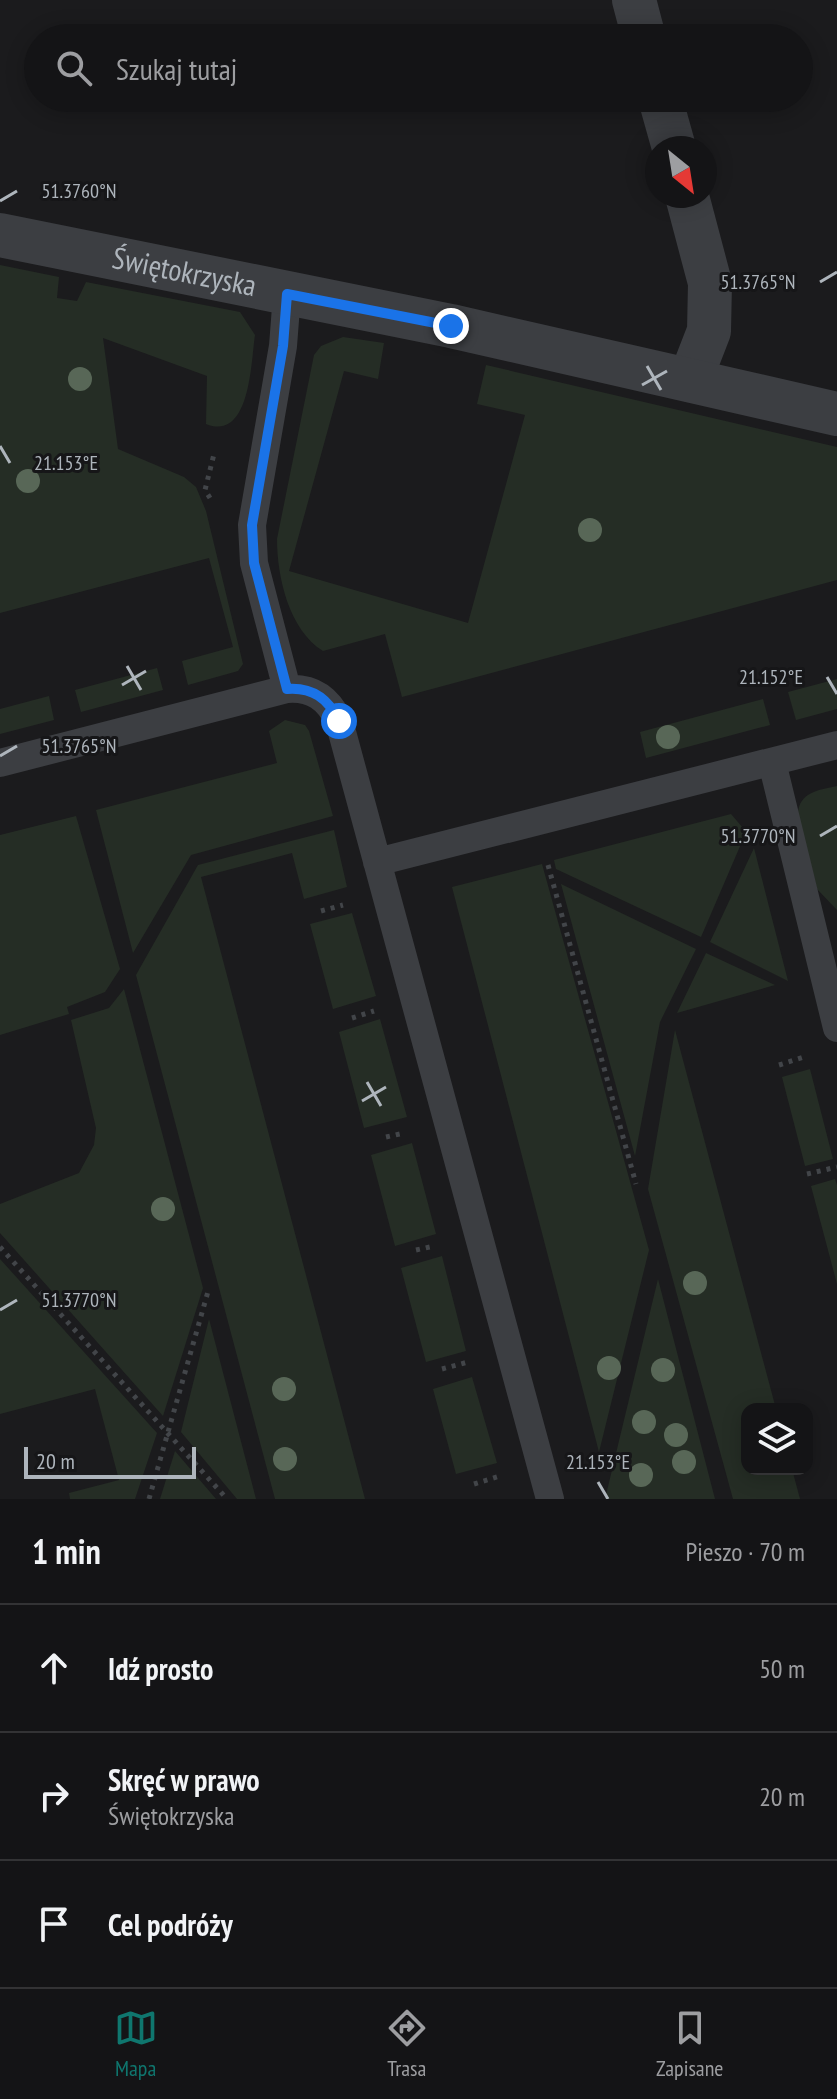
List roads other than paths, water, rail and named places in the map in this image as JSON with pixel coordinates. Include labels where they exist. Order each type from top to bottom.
[{"type":"street","points":[[634,0],[640,24]]},
{"type":"street","points":[[664,112],[671,136]]},
{"type":"street","points":[[690,208],[710,283],[709,331],[690,380]]},
{"type":"street","name":"Świętokrzyska","points":[[0,235],[451,326],[837,414]]},
{"type":"lane","points":[[287,294],[283,346],[252,525],[254,563],[287,689]]},
{"type":"lane","points":[[0,763],[287,689],[304,688],[331,706],[377,862],[550,1499]]},
{"type":"lane","points":[[377,862],[837,745]]},
{"type":"lane","points":[[772,762],[837,1028]]}]
